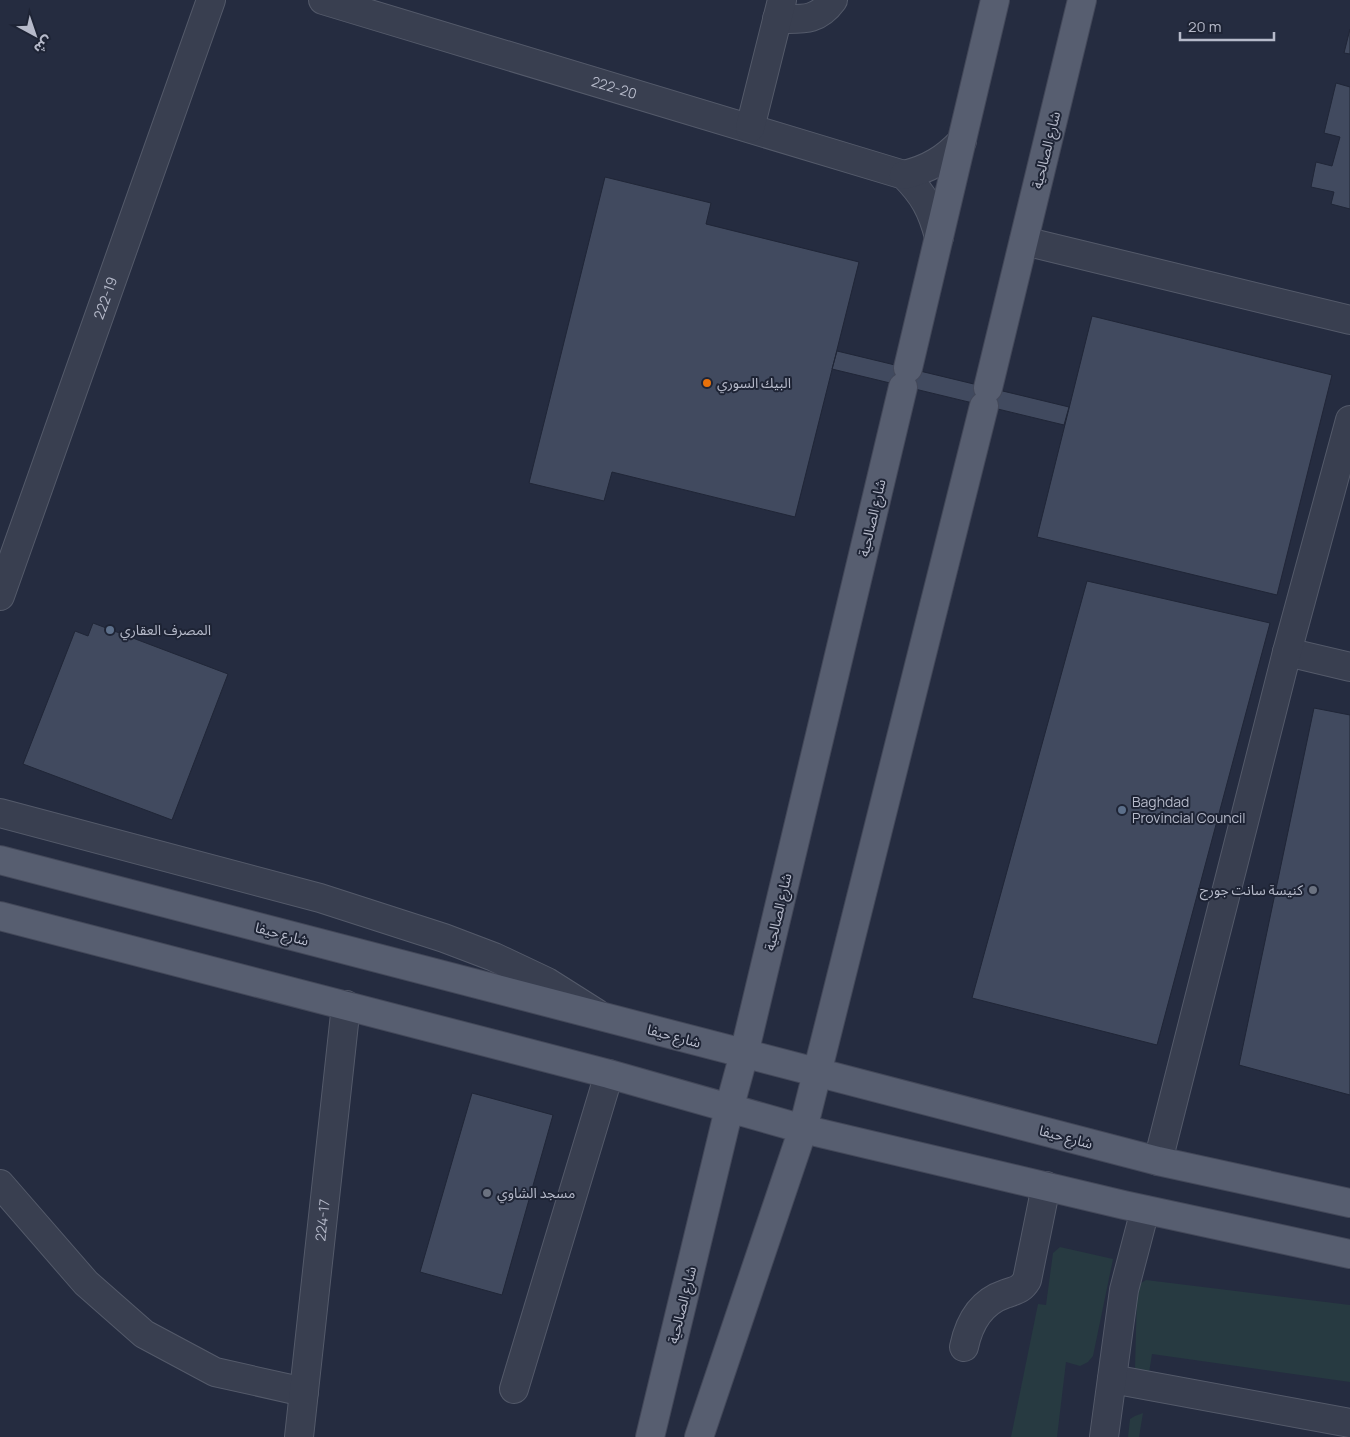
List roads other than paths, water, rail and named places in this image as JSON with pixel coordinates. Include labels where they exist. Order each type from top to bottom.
[{"type":"main road","name":"شارع الصالحية","points":[[650,1437],[744,1054],[995,0]]},
{"type":"main road","name":"شارع الصالحية","points":[[699,1437],[803,1129],[986,397],[1082,0]]},
{"type":"main road","name":"شارع حيفا","points":[[0,860],[1158,1161],[1350,1203]]},
{"type":"main road","points":[[2,917],[609,1074],[803,1129],[1145,1210],[1350,1254]]},
{"type":"street","name":"222-19","points":[[0,596],[211,0]]},
{"type":"street","name":"222-20","points":[[322,0],[371,7],[904,175]]},
{"type":"street","points":[[750,128],[780,9],[808,19],[827,8],[833,0]]},
{"type":"street","points":[[904,175],[921,171],[936,164],[950,154],[962,141]]},
{"type":"street","points":[[904,175],[918,188],[928,203],[935,219],[939,237]]},
{"type":"street","points":[[1024,241],[1350,320]]},
{"type":"street","points":[[1158,1161],[1287,652],[1350,420]]},
{"type":"street","points":[[1287,652],[1350,667]]},
{"type":"street","points":[[0,813],[320,898],[444,938],[494,957],[547,982],[604,1017]]},
{"type":"street","name":"224-17","points":[[300,1437],[346,1005]]},
{"type":"street","points":[[514,1389],[609,1074]]},
{"type":"street","points":[[0,1184],[86,1283],[144,1334],[216,1372],[304,1392]]},
{"type":"street","points":[[964,1347],[968,1330],[980,1311],[994,1299],[1023,1287],[1027,1280],[1046,1186]]},
{"type":"street","points":[[1104,1437],[1124,1290],[1145,1210]]},
{"type":"street","points":[[1112,1378],[1350,1423]]},
{"type":"place","name":"البيك السوري","points":[[707,383]]},
{"type":"place","name":"المصرف العقاري","points":[[110,630]]},
{"type":"place","name":"Baghdad Provincial Council","points":[[1122,810]]},
{"type":"place","name":"كنيسة سانت جورج","points":[[1313,890]]},
{"type":"place","name":"مسجد الشاوي","points":[[487,1193]]}]
